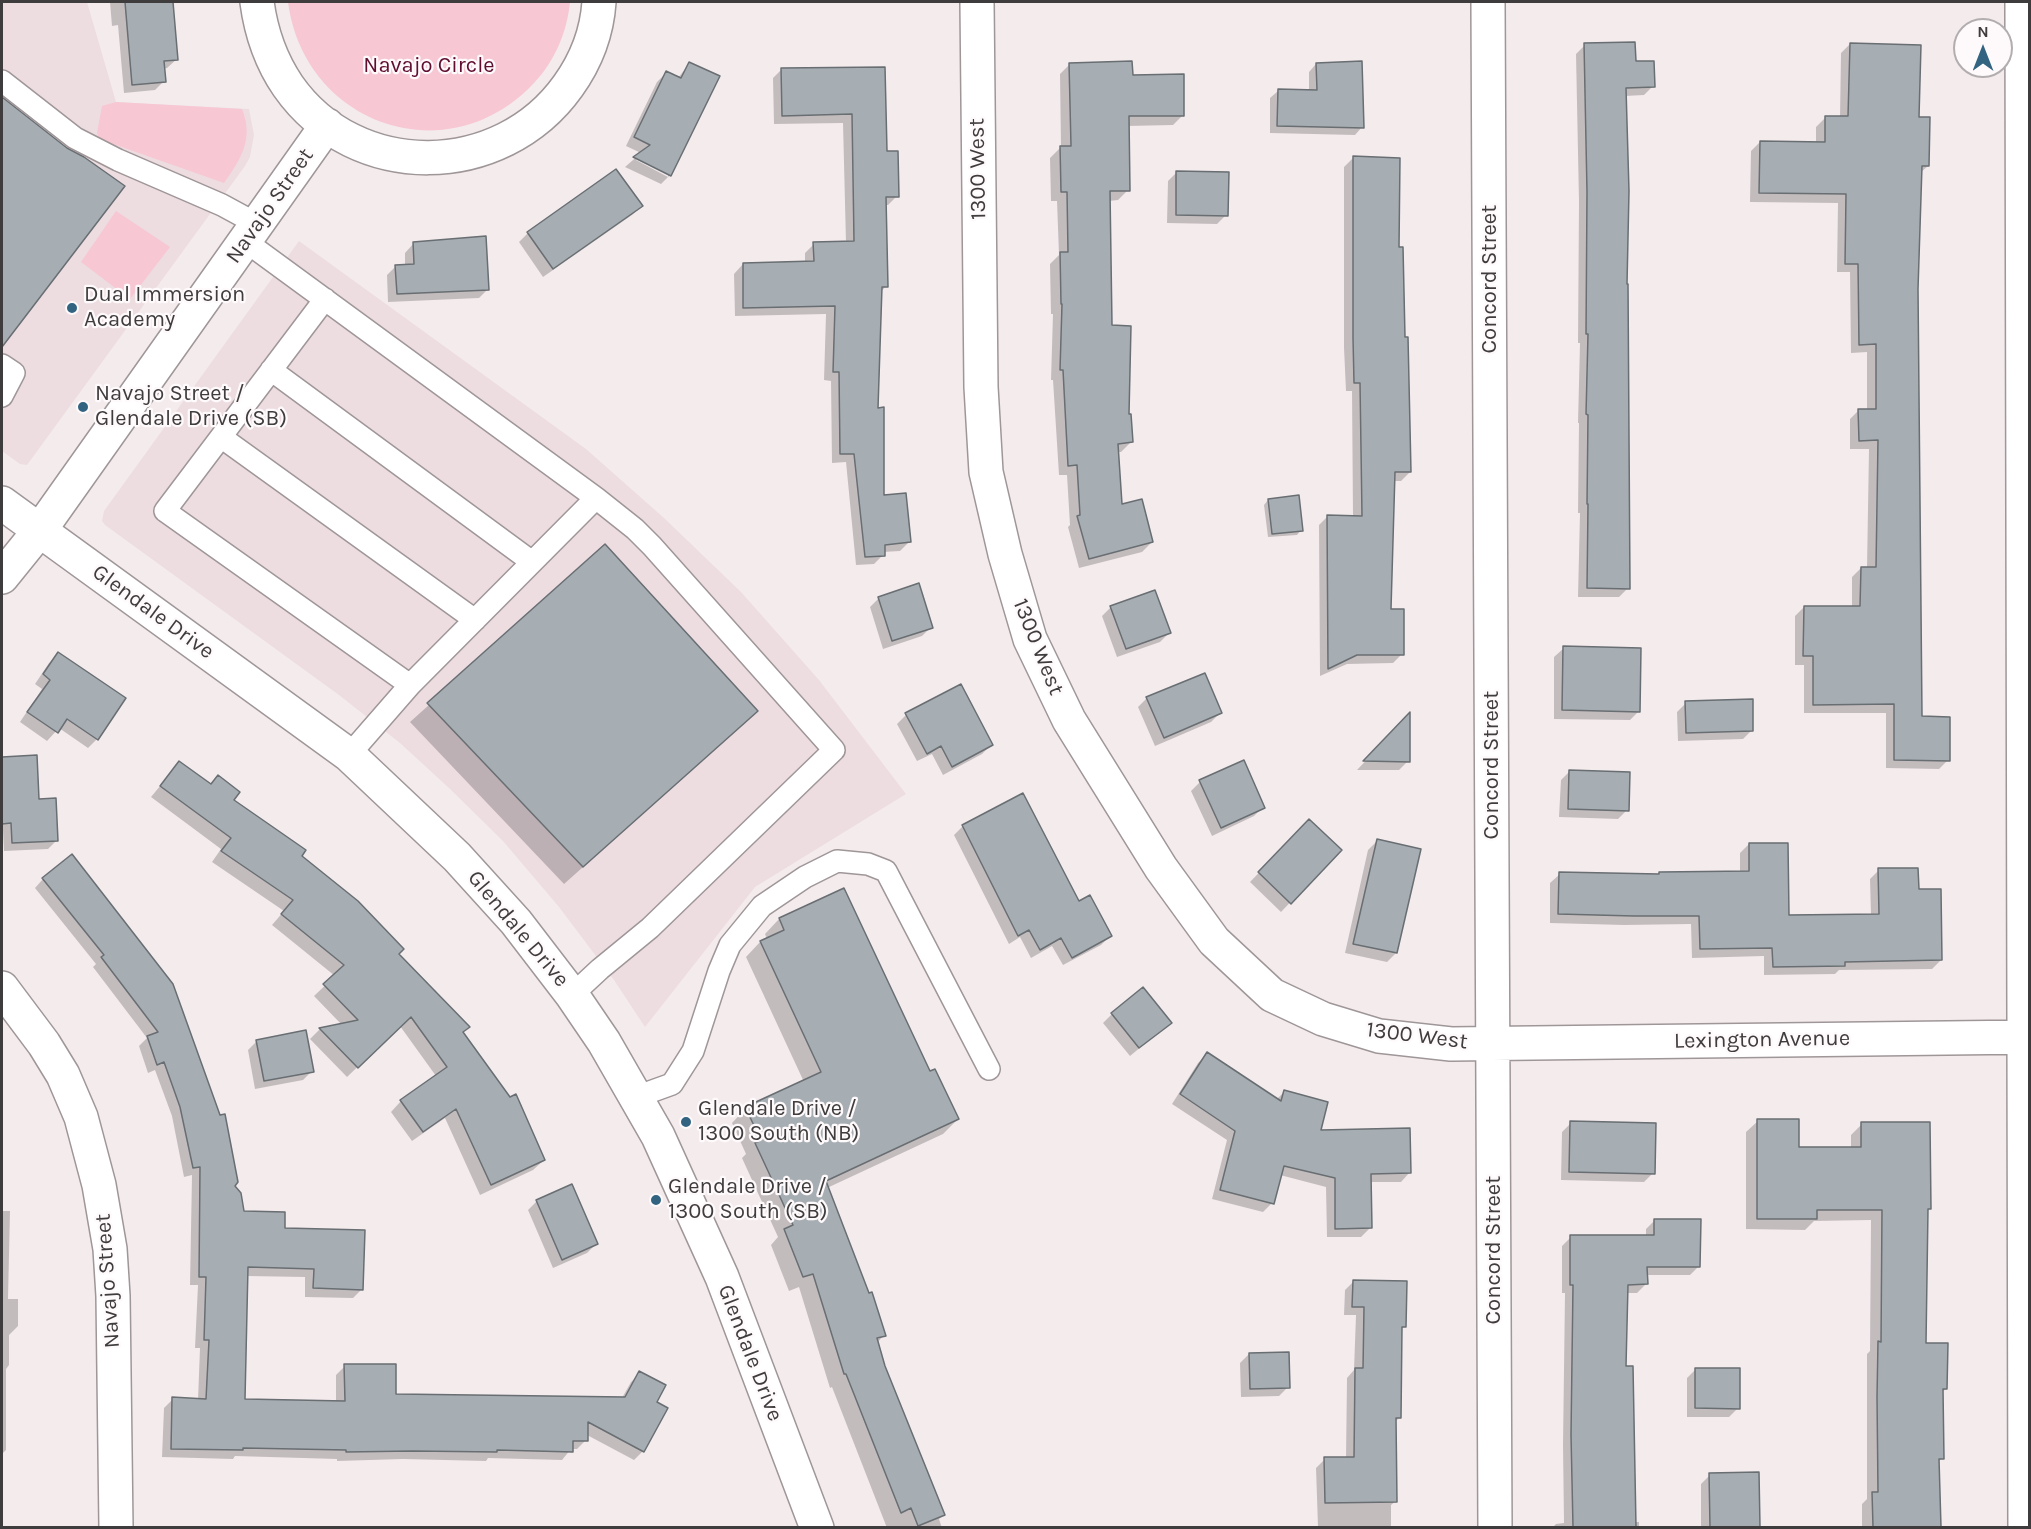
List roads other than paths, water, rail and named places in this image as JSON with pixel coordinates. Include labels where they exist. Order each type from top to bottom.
[{"type":"street","points":[[257,2],[263,32],[273,60],[288,86],[308,109],[327,126],[356,142],[386,153],[417,158],[449,158],[480,151],[510,139],[536,121],[551,107],[577,73],[591,45],[599,2]]},
{"type":"street","name":"1300 West","points":[[977,2],[981,387],[986,472],[1005,554],[1030,639],[1069,720],[1161,868],[1214,941],[1272,995],[1323,1019],[1379,1036],[1451,1044],[1494,1043]]},
{"type":"street","name":"Concord Street","points":[[1488,2],[1495,1527]]},
{"type":"street","points":[[2022,2],[2027,1037],[2025,1527]]},
{"type":"street","name":"Navajo Street","points":[[2,577],[40,530],[327,126]]},
{"type":"street","name":"Glendale Drive","points":[[2,503],[349,755],[457,857],[516,922],[572,995],[604,1042],[658,1136],[722,1277],[808,1526]]},
{"type":"street","name":"Navajo Street","points":[[2,988],[44,1044],[63,1075],[81,1117],[99,1185],[110,1249],[113,1296],[116,1527]]},
{"type":"street","name":"Lexington Avenue","points":[[1494,1043],[2027,1037]]},
{"type":"lane","points":[[2,81],[75,138],[118,160],[222,205],[325,298],[635,529],[834,750],[650,928],[572,995]]},
{"type":"lane","points":[[325,298],[165,511],[410,685]]},
{"type":"lane","points":[[2,364],[14,373],[2,396]]},
{"type":"lane","points":[[271,370],[532,562]]},
{"type":"lane","points":[[221,437],[475,620]]},
{"type":"lane","points":[[349,755],[410,685],[596,498]]},
{"type":"lane","points":[[636,1097],[672,1084],[683,1068],[693,1051],[719,971],[730,945],[762,906],[805,876],[837,861],[868,864],[886,871],[989,1069]]},
{"type":"place","name":"Dual Immersion Academy","points":[[72,308]]},
{"type":"place","name":"Navajo Street / Glendale Drive (SB)","points":[[83,407]]},
{"type":"place","name":"Glendale Drive / 1300 South (NB)","points":[[686,1122]]},
{"type":"place","name":"Glendale Drive / 1300 South (SB)","points":[[656,1200]]},
{"type":"park label","name":"Navajo Circle","points":[[429,66]]}]
